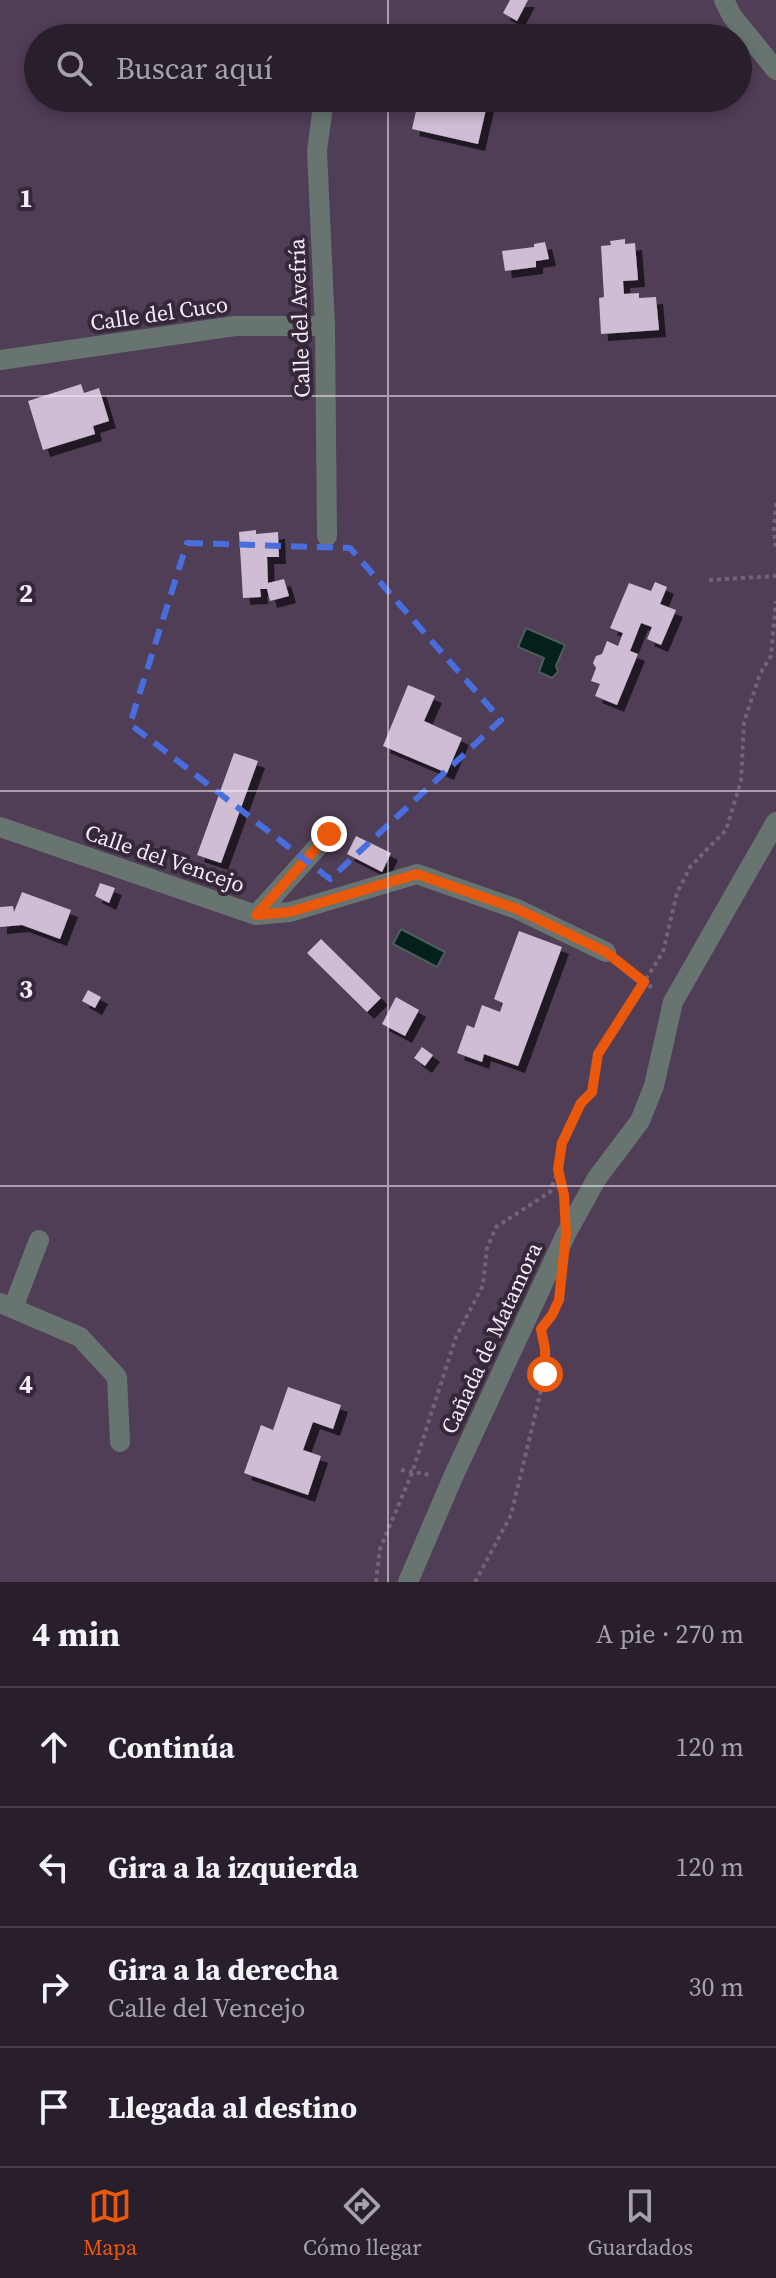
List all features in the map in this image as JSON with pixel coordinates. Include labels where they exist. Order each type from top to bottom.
[{"type":"street","points":[[724,0],[739,24]]},
{"type":"street","points":[[752,41],[776,70]]},
{"type":"street","name":"Calle del Avefría","points":[[322,112],[317,151],[325,326],[327,536]]},
{"type":"street","name":"Calle del Cuco","points":[[0,360],[235,326],[325,326]]},
{"type":"street","name":"Cañada de Matamora","points":[[408,1582],[453,1477],[566,1234],[597,1178],[640,1121],[654,1086],[673,1002],[776,822]]},
{"type":"street","name":"Calle del Vencejo","points":[[0,827],[256,915],[329,834]]},
{"type":"street","points":[[256,915],[290,912],[417,874],[517,909],[606,952]]},
{"type":"street","points":[[39,1240],[6,1305],[80,1337],[117,1377],[120,1442]]},
{"type":"path","points":[[776,503],[776,551]]},
{"type":"path","points":[[709,580],[776,576]]},
{"type":"path","points":[[376,1582],[380,1549],[412,1473],[456,1337],[483,1285],[487,1248],[496,1227],[550,1192],[562,1143],[581,1103],[592,1092],[598,1054],[663,952],[677,893],[690,867],[726,830],[741,781],[744,722],[760,674],[771,656],[776,601]]},
{"type":"path","points":[[606,952],[673,1002]]},
{"type":"path","points":[[558,1169],[564,1195],[566,1234]]},
{"type":"path","points":[[475,1582],[511,1515],[545,1374],[541,1329]]},
{"type":"path","points":[[401,1470],[453,1477]]},
{"type":"highlighted area","points":[[187,543],[350,548],[501,720],[330,879],[130,724]]},
{"type":"shaded area","points":[[0,0],[776,0],[776,1582],[0,1582]]},
{"type":"shaded area","points":[[526,628],[565,645],[556,666],[558,672],[552,678],[539,672],[544,658],[518,647]]},
{"type":"shaded area","points":[[401,929],[445,952],[437,967],[393,944]]},
{"type":"building","points":[[510,0],[528,0],[517,21],[503,13]]},
{"type":"building","points":[[416,112],[485,112],[478,144],[412,129]]},
{"type":"building","points":[[625,239],[625,244],[635,243],[638,280],[623,281],[624,294],[639,293],[639,298],[656,297],[659,330],[601,334],[599,298],[604,297],[601,246]]},
{"type":"building","points":[[545,242],[549,259],[536,261],[536,267],[505,271],[502,251],[534,247],[534,244]]},
{"type":"building","points":[[81,384],[84,393],[99,388],[109,421],[93,426],[95,434],[43,450],[28,401]]},
{"type":"building","points":[[256,530],[256,534],[278,532],[279,557],[267,557],[268,583],[284,579],[289,596],[270,601],[267,589],[260,589],[261,597],[243,598],[239,532]]},
{"type":"building","points":[[655,582],[667,587],[660,604],[676,610],[661,645],[647,639],[652,627],[641,623],[630,651],[638,654],[617,705],[595,696],[600,684],[591,681],[596,668],[593,663],[596,656],[602,654],[607,641],[618,646],[623,633],[610,628],[629,583],[651,591]]},
{"type":"building","points":[[408,685],[435,696],[424,721],[462,738],[447,773],[383,746]]},
{"type":"building","points":[[234,753],[258,761],[221,863],[197,855]]},
{"type":"building","points":[[356,836],[391,853],[382,872],[347,854]]},
{"type":"building","points":[[100,883],[115,888],[109,903],[95,896]]},
{"type":"building","points":[[22,892],[71,910],[60,939],[22,925],[0,927],[0,907],[13,906],[14,912]]},
{"type":"building","points":[[519,931],[562,947],[518,1066],[484,1054],[482,1062],[457,1053],[467,1025],[474,1028],[482,1005],[500,1012],[503,1003],[494,999]]},
{"type":"building","points":[[321,939],[381,998],[367,1012],[307,953]]},
{"type":"building","points":[[88,990],[101,997],[95,1008],[82,1001]]},
{"type":"building","points":[[396,997],[419,1010],[405,1036],[382,1024]]},
{"type":"building","points":[[422,1047],[433,1055],[425,1066],[414,1058]]},
{"type":"building","points":[[288,1387],[341,1405],[333,1429],[313,1422],[303,1450],[321,1456],[308,1495],[244,1473],[261,1425],[273,1430]]},
{"type":"route","points":[[329,834],[256,915],[290,912],[417,874],[517,909],[606,952],[644,982],[598,1054],[592,1092],[581,1103],[562,1143],[558,1169],[564,1195],[566,1234],[559,1300],[541,1329],[545,1374]]}]
